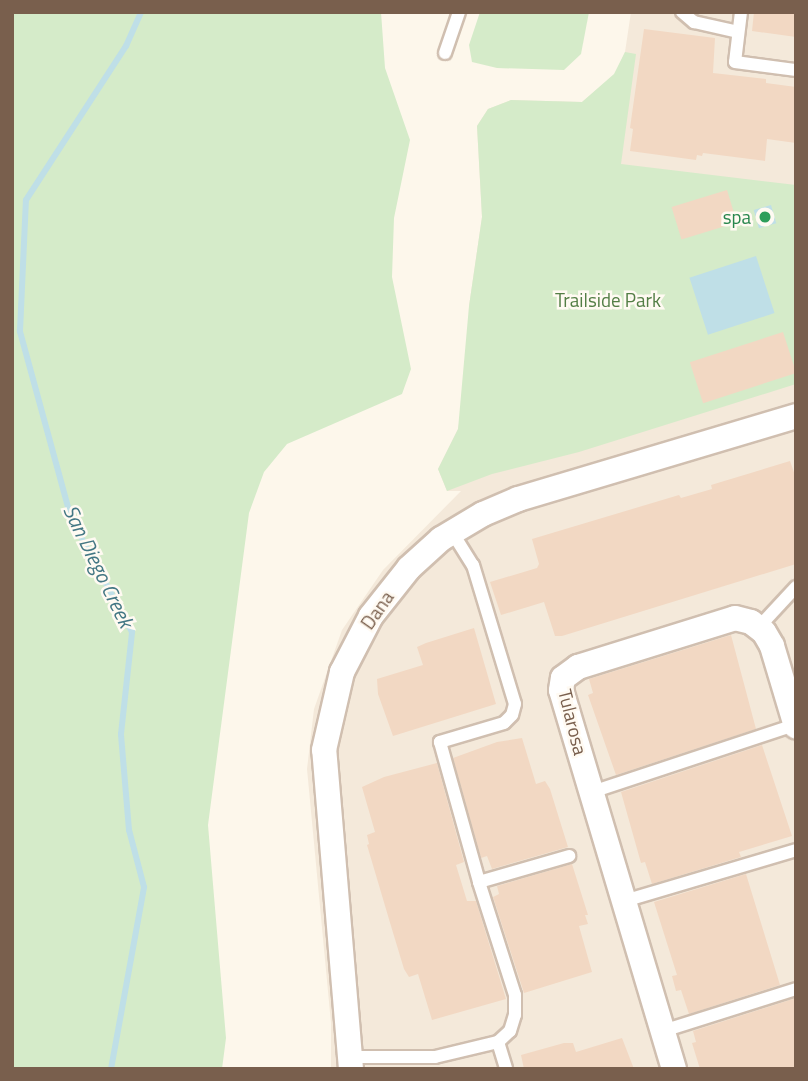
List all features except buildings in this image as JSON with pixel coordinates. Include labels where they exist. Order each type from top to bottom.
[{"type":"street","name":"Dana","points":[[351,1063],[331,843],[325,735],[342,672],[371,616],[409,568],[452,532],[483,514],[518,499],[796,416]]},
{"type":"street","name":"Tularosa","points":[[674,1069],[561,690],[563,678],[578,667],[735,618],[751,622],[758,628]]},
{"type":"street","points":[[758,628],[772,646],[795,726]]},
{"type":"lane","points":[[445,53],[459,12]]},
{"type":"lane","points":[[682,12],[694,22],[738,32]]},
{"type":"lane","points":[[741,12],[735,62],[796,70]]},
{"type":"lane","points":[[351,1063],[435,1057],[498,1042],[510,1031],[515,1015],[515,995],[479,882],[440,743],[504,723],[512,715],[515,704],[473,565],[452,532]]},
{"type":"lane","points":[[758,628],[796,587]]},
{"type":"lane","points":[[592,792],[795,726]]},
{"type":"lane","points":[[624,901],[796,850]]},
{"type":"lane","points":[[479,882],[569,856]]},
{"type":"lane","points":[[663,1031],[796,989]]},
{"type":"lane","points":[[498,1042],[506,1069]]},
{"type":"shaded area","points":[[631,12],[796,12],[796,1069],[331,1069],[331,1023],[307,769],[314,709],[342,630],[383,570],[461,491],[447,491],[438,469],[458,429],[468,380],[469,306],[482,217],[477,126],[488,109],[511,100],[582,102],[615,74],[625,52]]},
{"type":"green space","points":[[12,12],[381,12],[385,68],[410,140],[394,218],[392,277],[411,369],[402,394],[287,444],[264,472],[249,513],[208,825],[226,1038],[222,1069],[12,1069]]},
{"type":"green space","points":[[480,12],[589,12],[581,54],[564,70],[497,68],[472,62],[469,45]]},
{"type":"green space","name":"Trailside Park","points":[[625,52],[636,54],[621,164],[796,185],[796,384],[579,452],[492,474],[447,491],[438,469],[458,429],[469,306],[482,217],[477,126],[488,109],[511,100],[582,102],[614,74]]},
{"type":"water","name":"spa","points":[[771,205],[776,223],[759,228],[754,210]]},
{"type":"water","points":[[756,256],[775,313],[708,335],[689,278]]},
{"type":"waterway","name":"San Diego Creek","points":[[111,1069],[144,887],[129,830],[121,734],[132,632],[71,518],[20,331],[26,200],[126,46],[141,12]]},
{"type":"place","name":"spa","points":[[765,217]]}]
